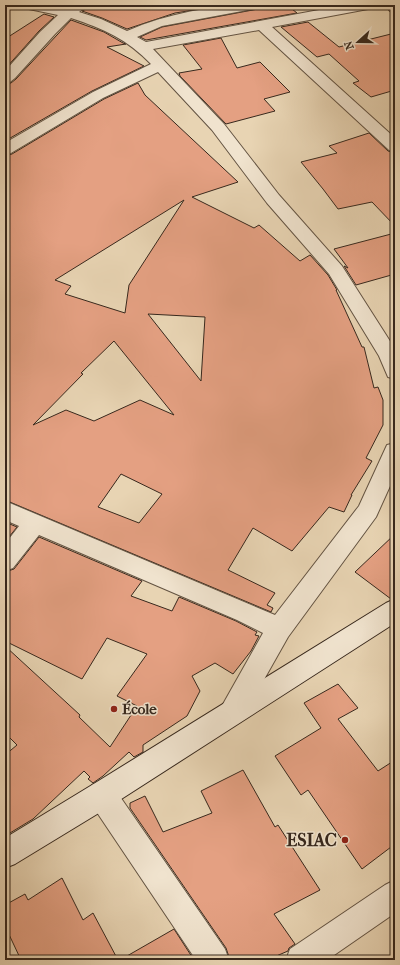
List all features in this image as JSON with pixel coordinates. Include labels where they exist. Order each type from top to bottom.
[{"type":"street","points":[[29,5],[74,9],[96,22],[127,36],[143,47],[161,65],[218,127],[272,199],[336,270],[389,356],[395,372]]},
{"type":"street","points":[[127,36],[158,23],[253,5]]},
{"type":"street","points":[[143,47],[368,5]]},
{"type":"street","points":[[392,5],[395,8]]},
{"type":"street","points":[[5,79],[16,69],[40,40],[74,9]]},
{"type":"street","points":[[262,25],[395,147]]},
{"type":"street","points":[[5,150],[98,95],[161,65]]},
{"type":"street","points":[[231,713],[279,629],[368,512],[395,451]]},
{"type":"street","points":[[5,510],[246,613],[279,629]]},
{"type":"street","points":[[5,561],[35,523]]},
{"type":"street","points":[[5,854],[102,795],[395,610]]},
{"type":"street","points":[[102,795],[214,960]]},
{"type":"street","points":[[301,960],[395,895]]},
{"type":"building","points":[[94,5],[226,5],[175,13],[127,29],[82,11]]},
{"type":"building","points":[[261,5],[287,5],[297,13],[146,40],[140,37],[162,27],[258,9]]},
{"type":"building","points":[[44,14],[54,17],[39,31],[5,69],[5,39]]},
{"type":"building","points":[[71,20],[104,32],[126,44],[107,47],[144,66],[92,91],[5,141],[5,84],[11,83],[16,79]]},
{"type":"building","points":[[308,22],[339,47],[395,33],[395,90],[371,97],[353,83],[359,81],[329,54],[317,57],[281,27]]},
{"type":"building","points":[[221,38],[237,68],[260,62],[290,92],[264,99],[275,111],[226,124],[180,76],[179,73],[202,69],[183,45]]},
{"type":"building","points":[[138,83],[145,95],[238,182],[192,197],[254,228],[259,225],[300,261],[310,255],[328,275],[337,290],[362,347],[364,347],[374,388],[378,387],[383,400],[383,425],[366,458],[372,461],[351,495],[344,512],[329,507],[292,551],[253,528],[228,570],[275,593],[267,605],[273,608],[271,612],[5,500],[5,156],[12,154],[104,99]],"holes":[[[184,200],[129,285],[125,313],[65,294],[71,286],[55,280]],[[148,314],[205,317],[201,381]],[[114,341],[174,415],[140,400],[94,421],[66,410],[33,425],[83,374],[81,373]],[[121,474],[162,494],[139,523],[98,507]]]},
{"type":"building","points":[[369,133],[388,151],[395,153],[395,226],[372,202],[338,209],[301,162],[337,153],[329,146]]},
{"type":"building","points":[[395,233],[395,274],[356,285],[344,266],[348,268],[334,249]]},
{"type":"building","points":[[5,522],[17,527],[5,542]]},
{"type":"building","points":[[395,534],[395,598],[391,599],[355,572]]},
{"type":"building","points":[[39,537],[142,581],[131,596],[172,611],[179,597],[236,621],[257,632],[255,635],[259,636],[251,651],[233,674],[215,663],[192,676],[200,691],[187,716],[143,745],[143,752],[134,757],[129,752],[103,776],[93,783],[88,779],[90,777],[84,771],[33,819],[5,836],[5,755],[17,745],[5,733],[5,646],[80,715],[79,717],[110,747],[137,706],[117,696],[147,654],[107,638],[82,679],[5,641],[5,572],[14,569]]},
{"type":"building","points":[[338,684],[358,708],[338,719],[378,771],[395,760],[395,844],[362,869],[308,790],[301,795],[275,756],[321,728],[304,703]]},
{"type":"building","points":[[243,770],[275,827],[278,825],[320,890],[274,914],[295,944],[289,948],[288,951],[267,960],[230,960],[226,948],[130,808],[130,803],[145,796],[163,832],[212,813],[201,791]]},
{"type":"building","points":[[62,878],[83,920],[93,913],[118,960],[21,960],[5,926],[5,905],[25,894],[28,900]]},
{"type":"building","points":[[174,929],[194,960],[120,960]]},
{"type":"place","name":"École","points":[[114,709]]},
{"type":"place","name":"ESIAC","points":[[345,840]]}]
